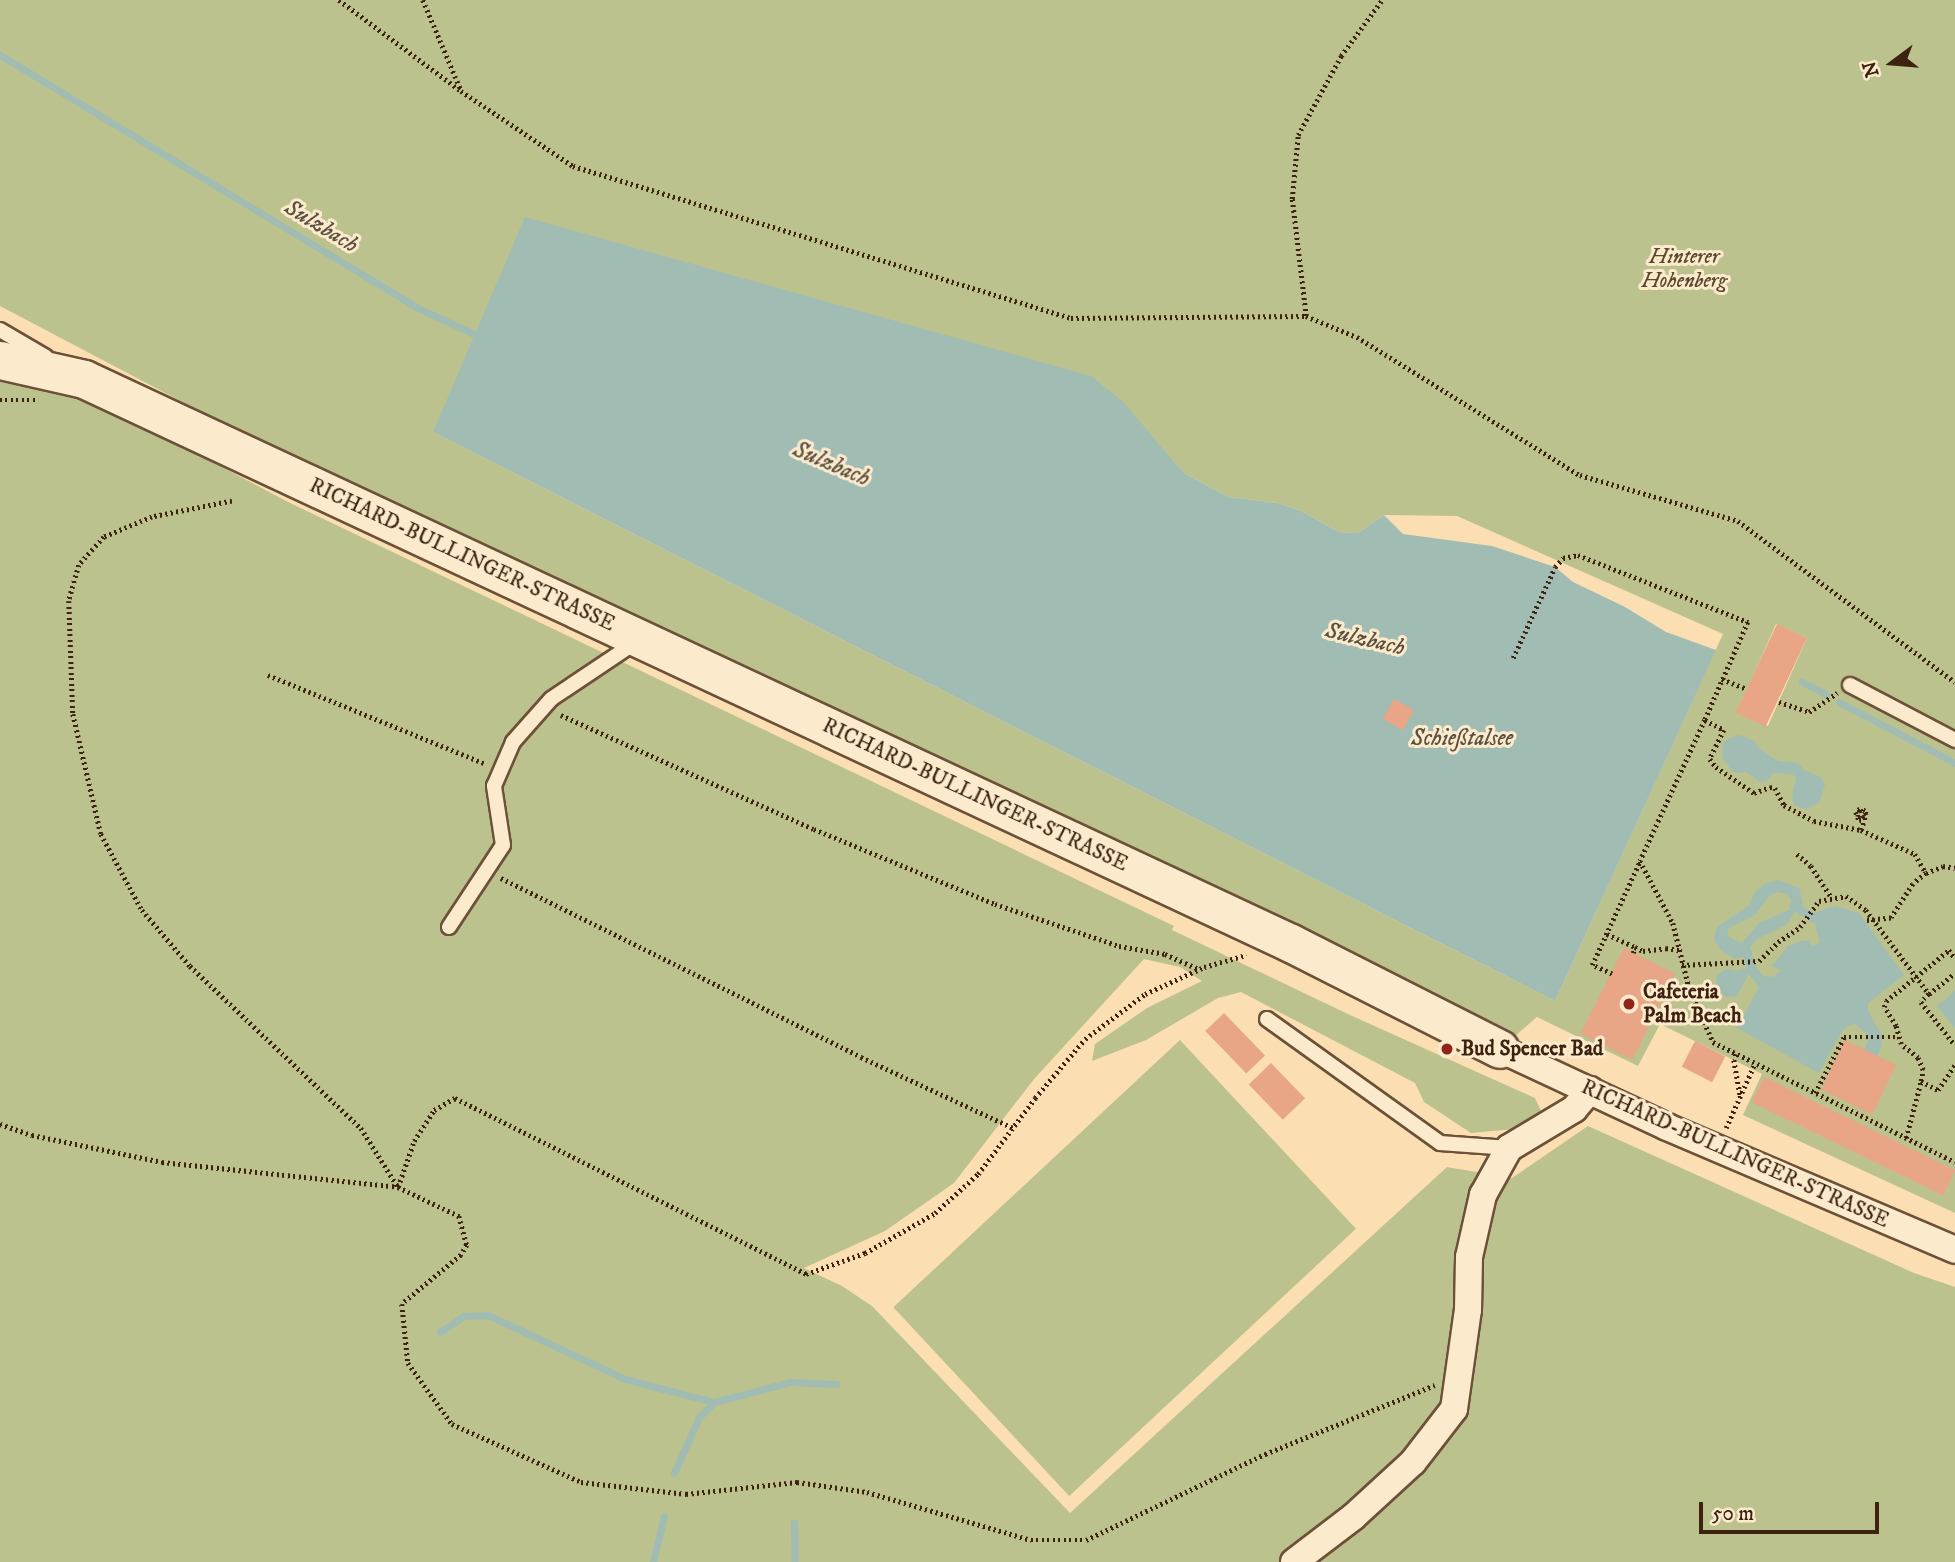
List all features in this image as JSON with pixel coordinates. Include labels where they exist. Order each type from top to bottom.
[{"type":"street","points":[[0,360],[84,379]]},
{"type":"street","name":"RICHARD-BULLINGER-STRASSE","points":[[84,379],[1291,943],[1500,1049],[1717,1148],[1955,1251]]},
{"type":"street","points":[[1294,1562],[1353,1517],[1413,1462],[1454,1409],[1461,1373],[1469,1257],[1483,1195],[1509,1148],[1574,1109],[1590,1090]]},
{"type":"lane","name":"RICHARD-BULLINGER-STRASSE","points":[[0,330],[84,379]]},
{"type":"lane","points":[[449,927],[503,845],[494,786],[513,742],[544,707],[640,639]]},
{"type":"lane","points":[[1850,685],[1955,740]]},
{"type":"lane","points":[[1268,1020],[1440,1143],[1509,1148]]},
{"type":"path","points":[[339,0],[461,91],[573,166],[1071,318],[1306,316],[1357,337],[1580,475],[1738,521],[1955,682]]},
{"type":"path","points":[[423,0],[461,91]]},
{"type":"path","points":[[1306,316],[1292,199],[1298,135],[1340,56],[1382,0]]},
{"type":"path","points":[[232,501],[152,517],[104,537],[79,565],[69,601],[73,714],[101,834],[142,910],[191,966],[360,1128],[398,1187]]},
{"type":"path","points":[[1513,658],[1555,567],[1563,558],[1578,555],[1748,622],[1592,965],[1612,974]]},
{"type":"path","points":[[268,675],[501,770]]},
{"type":"path","points":[[1722,679],[1747,689]]},
{"type":"path","points":[[1779,702],[1809,712],[1850,685]]},
{"type":"path","points":[[544,707],[814,829],[995,904],[1119,946],[1165,954],[1199,969]]},
{"type":"path","points":[[1705,720],[1724,730],[1710,759],[1716,767],[1754,793],[1770,787],[1775,788],[1784,805],[1814,821],[1861,830],[1915,854],[1926,873]]},
{"type":"path","points":[[1861,830],[1866,814],[1865,811],[1860,809],[1856,813],[1859,820],[1864,819],[1864,811],[1860,810],[1858,817],[1862,815]]},
{"type":"path","points":[[1797,854],[1811,866],[1831,897]]},
{"type":"path","points":[[1640,860],[1673,923],[1682,965],[1713,1042],[1815,1093],[1846,1105],[1955,1163]]},
{"type":"path","points":[[1864,921],[1891,918],[1906,893],[1926,873],[1943,866],[1955,868]]},
{"type":"path","points":[[486,871],[861,1057],[1013,1128]]},
{"type":"path","points":[[1682,965],[1759,961],[1803,922],[1813,906],[1831,897],[1846,896],[1859,903],[1874,920],[1929,994]]},
{"type":"path","points":[[1606,934],[1634,950],[1679,950]]},
{"type":"path","points":[[398,1187],[414,1141],[434,1110],[454,1098],[806,1274],[866,1253],[934,1213],[978,1174],[1085,1039],[1145,994],[1199,969],[1291,943]]},
{"type":"path","points":[[1906,1138],[1923,1070],[1918,1058],[1897,1037],[1896,1026],[1884,1007],[1886,1001],[1950,950],[1955,958]]},
{"type":"path","points":[[1955,973],[1921,1002],[1955,1045]]},
{"type":"path","points":[[1815,1093],[1844,1037],[1897,1037]]},
{"type":"path","points":[[1736,1054],[1734,1060],[1740,1096]]},
{"type":"path","points":[[1717,1148],[1755,1063]]},
{"type":"path","points":[[1921,1081],[1938,1090],[1955,1065]]},
{"type":"path","points":[[0,1124],[32,1135],[162,1162],[398,1187],[459,1216],[467,1245],[461,1255],[402,1304],[408,1363],[452,1424],[581,1482],[686,1494],[797,1482],[867,1492],[1031,1539],[1086,1540],[1265,1454],[1461,1373]]},
{"type":"green space","name":"Hinterer Hohenberg","points":[[0,0],[1955,0],[1955,1213],[1743,1115],[1762,1074],[1660,1024],[1638,1066],[1537,1017],[1507,1043],[306,467],[0,306]],"holes":[[[1145,428],[1185,474],[1229,497],[1278,503],[1301,511],[1339,532],[1358,533],[1384,515],[1457,516],[1723,634],[1555,1001],[433,432]],[[1776,624],[1807,638],[1768,726],[1737,712]]]},
{"type":"green space","points":[[0,375],[82,393],[286,501],[1174,926],[1172,930],[1350,1015],[1535,1098],[1542,1113],[1533,1119],[1514,1129],[1471,1133],[1424,1102],[1415,1083],[1241,992],[1218,998],[1146,1040],[1092,1061],[1095,1044],[1147,1008],[1202,981],[1180,967],[1144,959],[1034,1079],[954,1183],[885,1231],[804,1268],[842,1286],[872,1306],[1070,1513],[1447,1167],[1512,1178],[1588,1126],[1914,1273],[1955,1287],[1955,1562],[0,1562]]},
{"type":"green space","points":[[1180,1040],[1356,1229],[1069,1496],[893,1307]]},
{"type":"water","name":"Schießtalsee","points":[[525,217],[1091,376],[1123,402],[1185,474],[1229,497],[1278,503],[1301,511],[1339,532],[1358,533],[1384,515],[1403,534],[1492,546],[1555,567],[1573,582],[1625,607],[1666,632],[1716,650],[1555,1001],[433,432]]},
{"type":"water","points":[[1738,735],[1755,741],[1757,747],[1778,761],[1798,763],[1804,770],[1821,777],[1825,785],[1819,803],[1805,809],[1794,805],[1792,798],[1796,777],[1792,774],[1773,773],[1767,781],[1760,782],[1746,772],[1734,773],[1723,759],[1722,748],[1724,741]]},
{"type":"water","points":[[1779,880],[1799,888],[1804,908],[1815,913],[1835,906],[1859,913],[1904,975],[1868,1003],[1868,1010],[1881,1034],[1882,1045],[1877,1056],[1864,1050],[1868,1035],[1855,1024],[1845,1028],[1839,1036],[1819,1073],[1737,1028],[1759,987],[1749,974],[1737,996],[1726,997],[1718,989],[1716,977],[1726,969],[1738,971],[1746,968],[1744,957],[1735,959],[1720,950],[1714,939],[1717,927],[1748,906],[1756,891],[1766,883]],"holes":[[[1777,892],[1787,894],[1791,900],[1789,910],[1759,923],[1742,943],[1729,937],[1727,929],[1755,915],[1768,897]],[[1795,912],[1815,924],[1820,942],[1812,947],[1810,940],[1788,946],[1772,966],[1781,970],[1774,977],[1764,976],[1757,969],[1750,947],[1757,939],[1786,925]]]},
{"type":"water","points":[[1955,991],[1955,1028],[1937,1006]]},
{"type":"building","points":[[1777,624],[1807,638],[1765,727],[1736,713]]},
{"type":"building","points":[[1394,699],[1414,710],[1403,730],[1383,719]]},
{"type":"building","name":"Cafeteria Palm Beach","points":[[1624,948],[1676,974],[1632,1060],[1580,1034]]},
{"type":"building","points":[[1224,1013],[1265,1055],[1246,1074],[1205,1031]]},
{"type":"building","points":[[1845,1040],[1896,1065],[1872,1114],[1821,1089]]},
{"type":"building","points":[[1695,1041],[1725,1056],[1712,1082],[1682,1067]]},
{"type":"building","points":[[1271,1063],[1305,1098],[1283,1120],[1249,1085]]},
{"type":"building","points":[[1764,1077],[1955,1170],[1943,1196],[1752,1102]]},
{"type":"waterway","name":"Sulzbach","points":[[0,55],[420,309],[481,337]]},
{"type":"waterway","name":"Sulzbach","points":[[1802,682],[1826,694]]},
{"type":"waterway","name":"Sulzbach","points":[[1839,702],[1955,763]]},
{"type":"waterway","points":[[440,1332],[464,1316],[488,1315],[625,1379],[714,1402]]},
{"type":"waterway","points":[[674,1473],[699,1417],[714,1402],[790,1382],[836,1384]]},
{"type":"waterway","points":[[653,1562],[664,1516]]},
{"type":"waterway","points":[[794,1523],[795,1562]]},
{"type":"place","name":"Cafeteria Palm Beach","points":[[1629,1004]]},
{"type":"place","name":"Bud Spencer Bad","points":[[1447,1049]]}]
